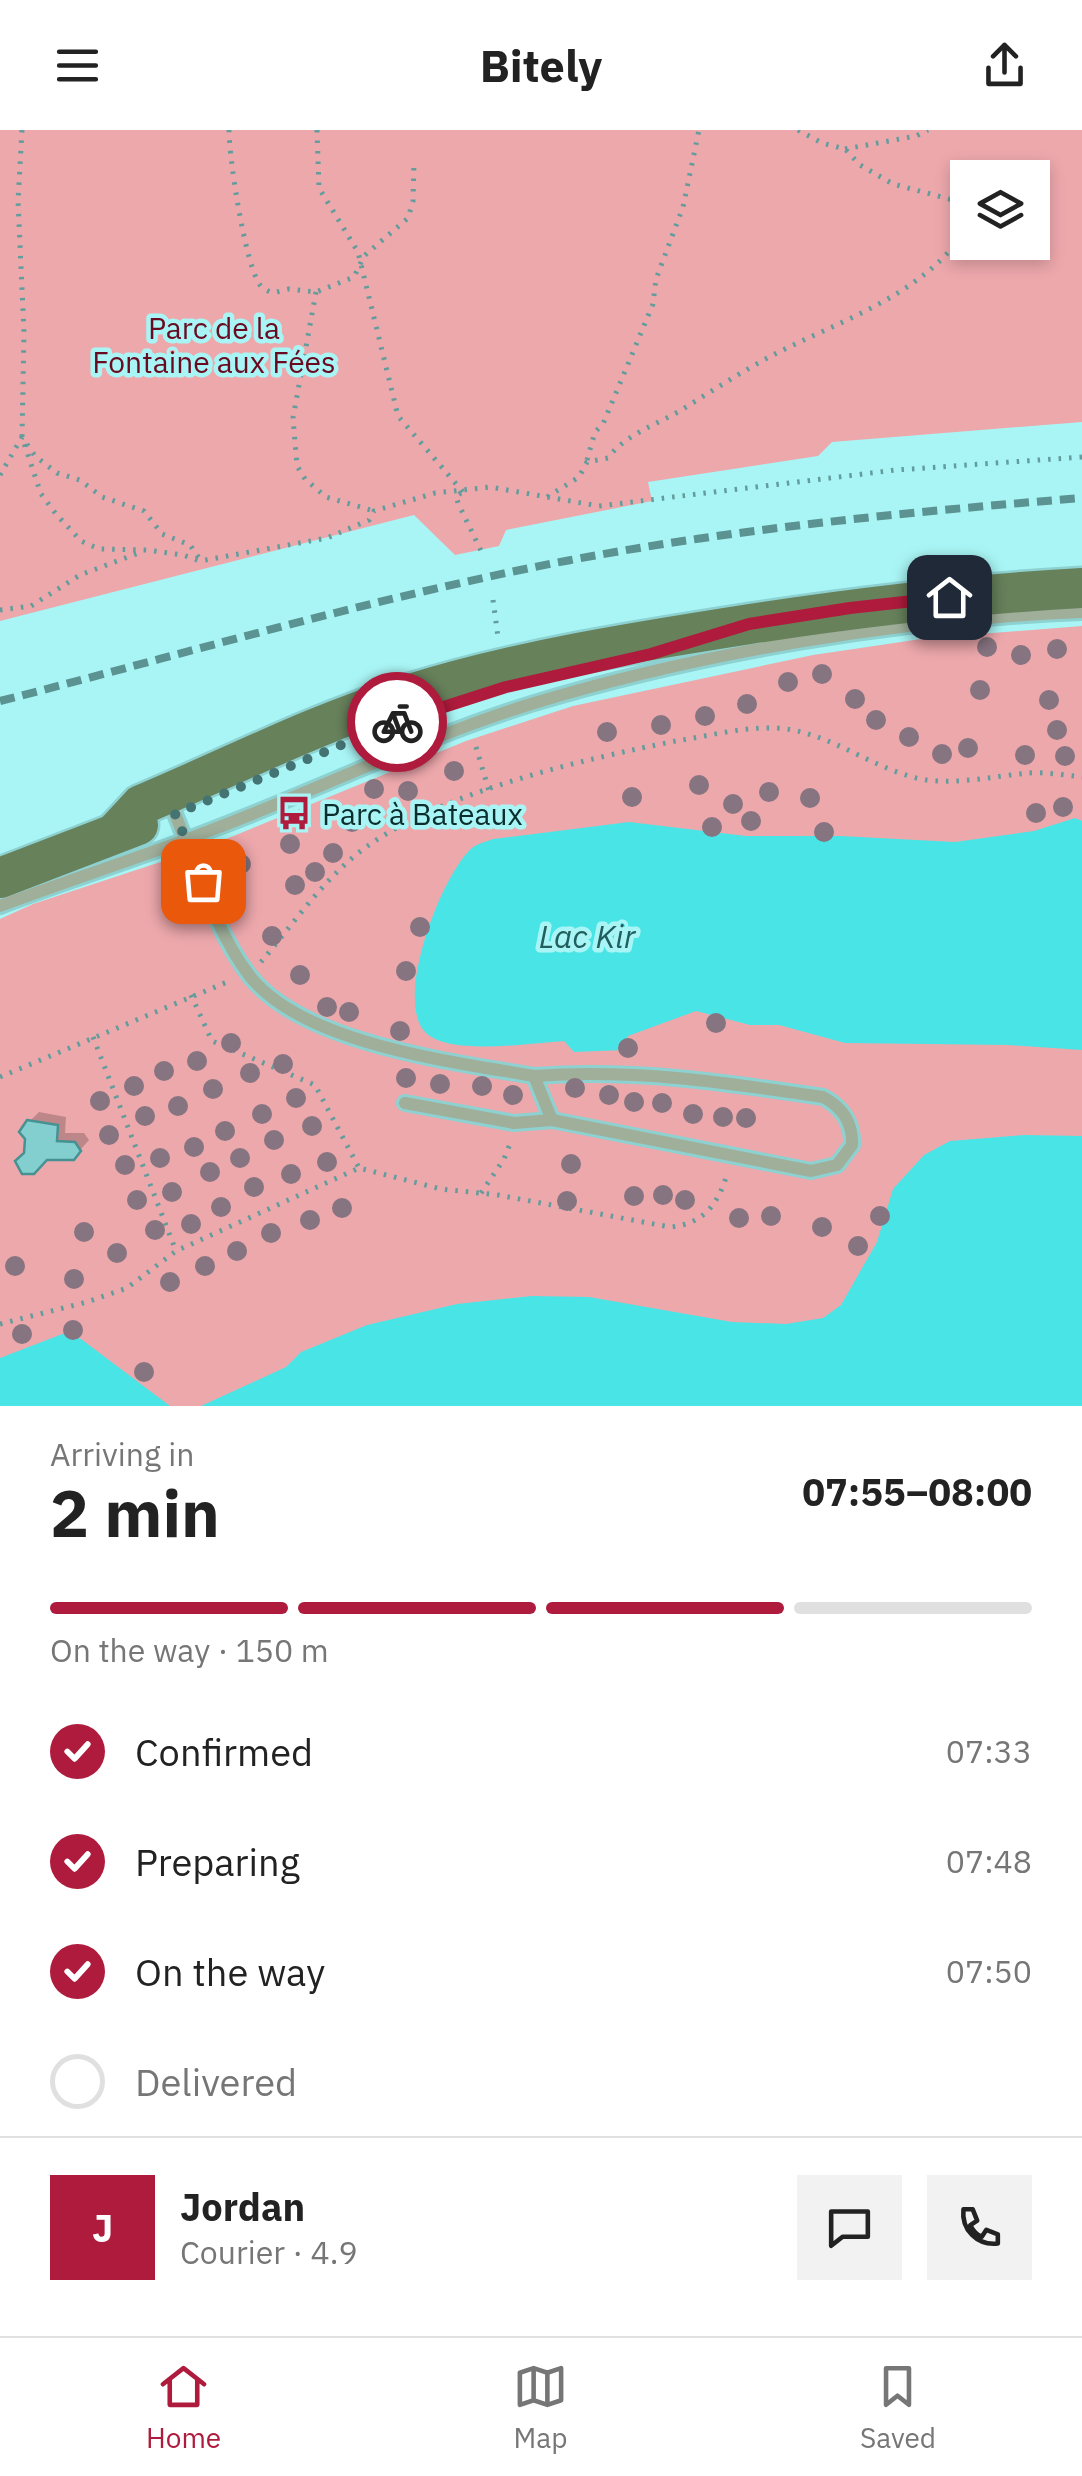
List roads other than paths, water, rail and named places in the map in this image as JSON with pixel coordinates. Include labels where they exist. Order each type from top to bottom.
[{"type":"main road","points":[[116,832],[141,806],[326,726],[406,695],[454,682],[648,638],[869,606],[982,593],[1082,588]]},
{"type":"main road","points":[[0,878],[116,832],[180,827],[397,722],[459,701],[651,654],[749,624]]},
{"type":"main road","points":[[180,827],[198,792],[298,749],[316,739],[326,726]]},
{"type":"lane","points":[[0,906],[180,827],[569,694],[818,641],[926,625],[1082,612]]},
{"type":"lane","points":[[180,827],[230,943],[250,976],[270,996],[341,1032],[400,1052],[534,1076],[619,1073],[684,1077],[822,1097],[836,1104],[852,1137],[846,1156],[836,1165],[811,1171],[552,1120],[514,1124],[404,1102]]},
{"type":"lane","points":[[534,1076],[552,1120]]},
{"type":"water","name":"Lac Kir","points":[[1075,818],[1082,821],[1082,1050],[845,1043],[779,1025],[750,1025],[696,1011],[628,1036],[624,1050],[574,1052],[564,1041],[492,1046],[453,1044],[426,1033],[417,1017],[418,968],[435,910],[460,862],[474,846],[493,839],[629,822],[746,836],[955,842],[1034,831]]},
{"type":"water","points":[[1024,1135],[1082,1136],[1082,1406],[201,1406],[286,1367],[301,1352],[367,1325],[457,1304],[532,1296],[589,1297],[732,1322],[786,1324],[823,1318],[841,1305],[877,1242],[893,1189],[924,1155],[950,1141]]},
{"type":"water","points":[[65,1333],[81,1339],[170,1406],[0,1406],[0,1358]]},
{"type":"railway","points":[[0,701],[362,606],[557,563],[781,528],[1082,498]]},
{"type":"place","name":"Parc à Bateaux","points":[[294,813]]},
{"type":"park label","name":"Parc de la Fontaine aux Fées","points":[[214,344]]}]
